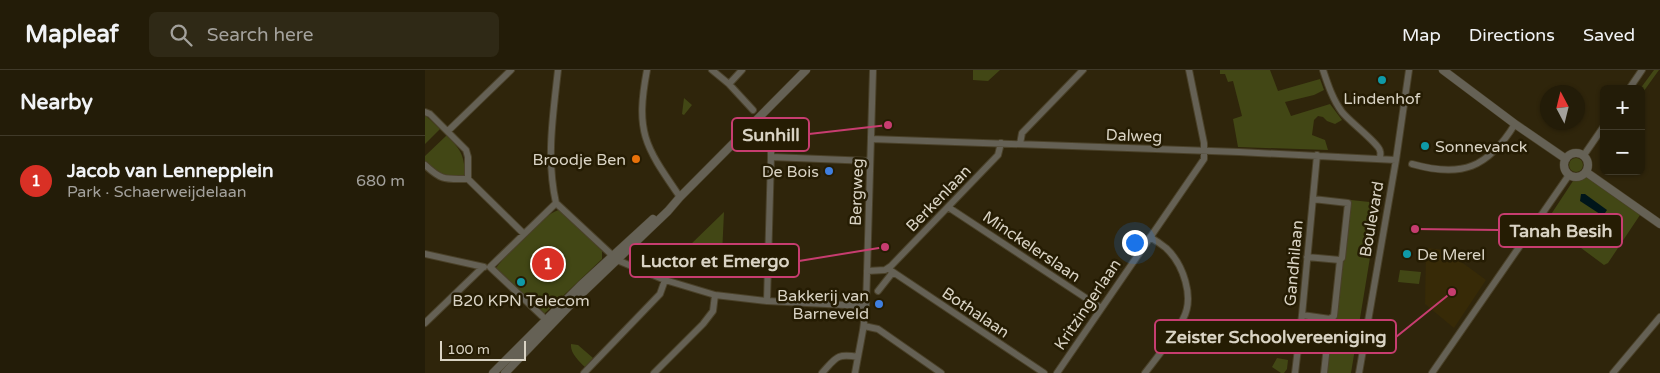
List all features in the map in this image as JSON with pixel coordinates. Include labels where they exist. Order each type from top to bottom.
[{"type":"street","points":[[448,131],[511,70]]},
{"type":"street","points":[[558,70],[551,132],[551,183],[556,203],[615,258],[665,280],[715,295],[767,301],[866,306]]},
{"type":"street","points":[[647,70],[641,109],[644,134],[651,153],[678,199]]},
{"type":"street","points":[[712,70],[729,84],[753,110]]},
{"type":"street","points":[[729,84],[742,70]]},
{"type":"street","points":[[493,373],[581,285],[634,244],[669,211],[678,199],[806,70]]},
{"type":"street","name":"Bergweg","points":[[855,373],[866,306],[873,70]]},
{"type":"street","points":[[1020,144],[1022,133],[1083,70]]},
{"type":"street","points":[[1189,70],[1205,151]]},
{"type":"street","points":[[1323,70],[1331,92],[1342,112],[1362,133],[1377,145],[1380,150],[1380,158]]},
{"type":"street","name":"Boulevard","points":[[1359,373],[1396,160],[1409,70]]},
{"type":"street","points":[[1443,70],[1515,124],[1566,159]]},
{"type":"street","points":[[1632,85],[1642,70]]},
{"type":"street","points":[[425,112],[448,131],[466,150],[468,157],[468,179]]},
{"type":"street","points":[[1412,164],[1446,171],[1475,165],[1496,151],[1515,124]]},
{"type":"street","points":[[766,127],[771,145],[767,301]]},
{"type":"street","points":[[1584,155],[1601,130]]},
{"type":"street","name":"Dalweg","points":[[871,139],[1317,155],[1396,160]]},
{"type":"street","name":"Berkenlaan","points":[[877,291],[891,270],[998,155],[1001,144]]},
{"type":"street","name":"Kritzingerlaan","points":[[1057,373],[1204,159],[1205,151]]},
{"type":"street","points":[[1575,153],[1584,155],[1588,163],[1586,172],[1577,177],[1569,175],[1564,167],[1566,159],[1575,153]]},
{"type":"street","name":"Gandhilaan","points":[[1295,372],[1317,155]]},
{"type":"street","points":[[771,157],[871,161]]},
{"type":"street","points":[[425,164],[437,176],[445,179],[468,179],[524,234]]},
{"type":"street","points":[[1586,172],[1660,224]]},
{"type":"street","points":[[1432,373],[1569,175]]},
{"type":"street","points":[[505,373],[615,258],[664,209],[678,199]]},
{"type":"street","points":[[1313,199],[1348,202],[1342,258],[1339,260],[1334,316],[1330,319],[1324,373]]},
{"type":"street","points":[[425,254],[482,268],[490,267],[556,203]]},
{"type":"street","name":"Minckelerslaan","points":[[948,207],[1101,308]]},
{"type":"street","points":[[1145,373],[1184,318],[1188,306],[1182,271],[1167,249],[1150,236]]},
{"type":"street","points":[[634,244],[634,254],[641,271]]},
{"type":"street","points":[[1307,257],[1339,260]]},
{"type":"street","points":[[490,267],[542,316]]},
{"type":"street","points":[[425,323],[482,268]]},
{"type":"street","points":[[867,271],[891,270]]},
{"type":"street","name":"Bothalaan","points":[[891,270],[1044,373]]},
{"type":"street","points":[[584,373],[660,294],[665,280]]},
{"type":"street","points":[[654,373],[713,311],[715,295]]},
{"type":"street","points":[[1302,315],[1330,319]]},
{"type":"street","points":[[1613,373],[1660,317]]},
{"type":"street","points":[[864,326],[878,329],[941,373]]},
{"type":"street","points":[[822,373],[837,357],[843,354],[858,356]]},
{"type":"street","points":[[1295,372],[1303,373]]},
{"type":"shaded area","points":[[1581,194],[1585,194],[1607,210],[1603,216],[1580,201]]},
{"type":"shaded area","points":[[1426,248],[1445,250],[1486,280],[1454,328],[1425,304]]},
{"type":"green space","points":[[973,70],[1000,70],[988,81],[973,80]]},
{"type":"green space","points":[[1220,70],[1270,70],[1278,91],[1320,79],[1324,90],[1314,95],[1285,102],[1291,116],[1330,104],[1342,120],[1335,124],[1318,116],[1314,120],[1312,135],[1325,140],[1328,150],[1238,147],[1233,119],[1242,116],[1233,81],[1228,82],[1225,74],[1220,74]]},
{"type":"green space","points":[[1654,70],[1659,70],[1645,89],[1645,85],[1643,85]]},
{"type":"green space","points":[[684,98],[692,105],[684,115],[682,114]]},
{"type":"green space","points":[[425,115],[440,129],[425,144]]},
{"type":"green space","points":[[447,135],[458,148],[464,161],[465,174],[461,177],[443,176],[425,161],[425,156]]},
{"type":"green space","points":[[1576,158],[1581,160],[1583,165],[1581,170],[1576,172],[1571,170],[1569,165],[1571,160]]},
{"type":"green space","points":[[1587,177],[1640,215],[1608,263],[1604,265],[1546,222],[1573,181]]},
{"type":"green space","points":[[1351,200],[1379,203],[1351,373],[1326,373],[1332,321],[1342,261],[1344,260]]},
{"type":"green space","points":[[561,209],[602,251],[602,259],[544,314],[496,268],[534,226]]},
{"type":"green space","points":[[724,212],[720,268],[705,264],[707,253],[688,247]]},
{"type":"green space","points":[[1400,270],[1421,272],[1419,284],[1398,282]]},
{"type":"green space","points":[[571,344],[578,345],[593,358],[585,367],[573,354]]},
{"type":"green space","points":[[1277,358],[1288,360],[1287,369],[1284,373],[1272,367]]},
{"type":"place","name":"Lindenhof","points":[[1382,80]]},
{"type":"place","name":"Sunhill","points":[[888,125]]},
{"type":"place","name":"Sonnevanck","points":[[1425,146]]},
{"type":"place","name":"Broodje Ben","points":[[636,159]]},
{"type":"place","name":"De Bois","points":[[829,171]]},
{"type":"place","name":"Tanah Besih","points":[[1415,229]]},
{"type":"place","name":"Luctor et Emergo","points":[[885,247]]},
{"type":"place","name":"De Merel","points":[[1407,254]]},
{"type":"place","name":"Jacob van Lennepplein","points":[[548,264]]},
{"type":"place","name":"B20 KPN Telecom","points":[[521,282]]},
{"type":"place","name":"Zeister Schoolvereeniging","points":[[1452,292]]},
{"type":"place","name":"Bakkerij van Barneveld","points":[[879,304]]}]
